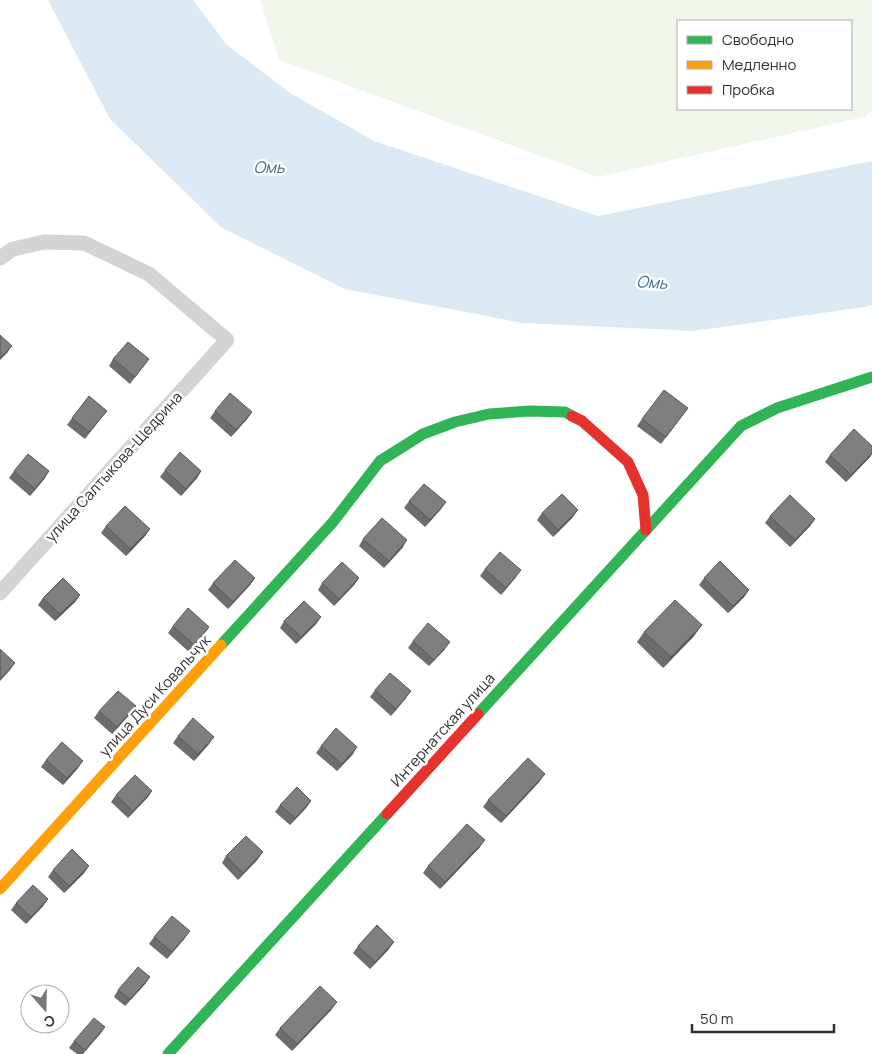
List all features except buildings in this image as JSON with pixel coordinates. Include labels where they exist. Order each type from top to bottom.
[{"type":"street","name":"улица Салтыкова-Щедрина","points":[[0,258],[13,249],[44,242],[84,243],[149,274],[227,340],[0,593]]},
{"type":"street","name":"Интернатская улица","points":[[168,1054],[741,426],[777,408],[872,378]]},
{"type":"street","name":"улица Дуси Ковальчук","points":[[0,889],[333,522],[380,461],[423,434],[455,422],[489,414],[530,411],[565,412],[582,421],[628,462],[642,495],[646,530]]},
{"type":"shaded area","points":[[260,0],[872,0],[872,111],[864,117],[598,177],[279,60]]},
{"type":"water","name":"Омь","points":[[48,0],[193,0],[226,44],[290,93],[374,141],[598,216],[872,161],[872,305],[694,331],[523,323],[345,289],[222,228],[110,119]]},
{"type":"traffic: fast","points":[[478,714],[741,426],[777,408],[872,377]]},
{"type":"traffic: fast","points":[[221,645],[333,522],[380,461],[423,434],[455,422],[489,414],[530,411],[565,412],[572,416]]},
{"type":"traffic: fast","points":[[168,1054],[387,814]]},
{"type":"traffic: slow","points":[[0,889],[221,645]]},
{"type":"traffic: jam","points":[[572,416],[582,421],[628,462],[643,495],[646,530]]},
{"type":"traffic: jam","points":[[387,814],[478,714]]}]
